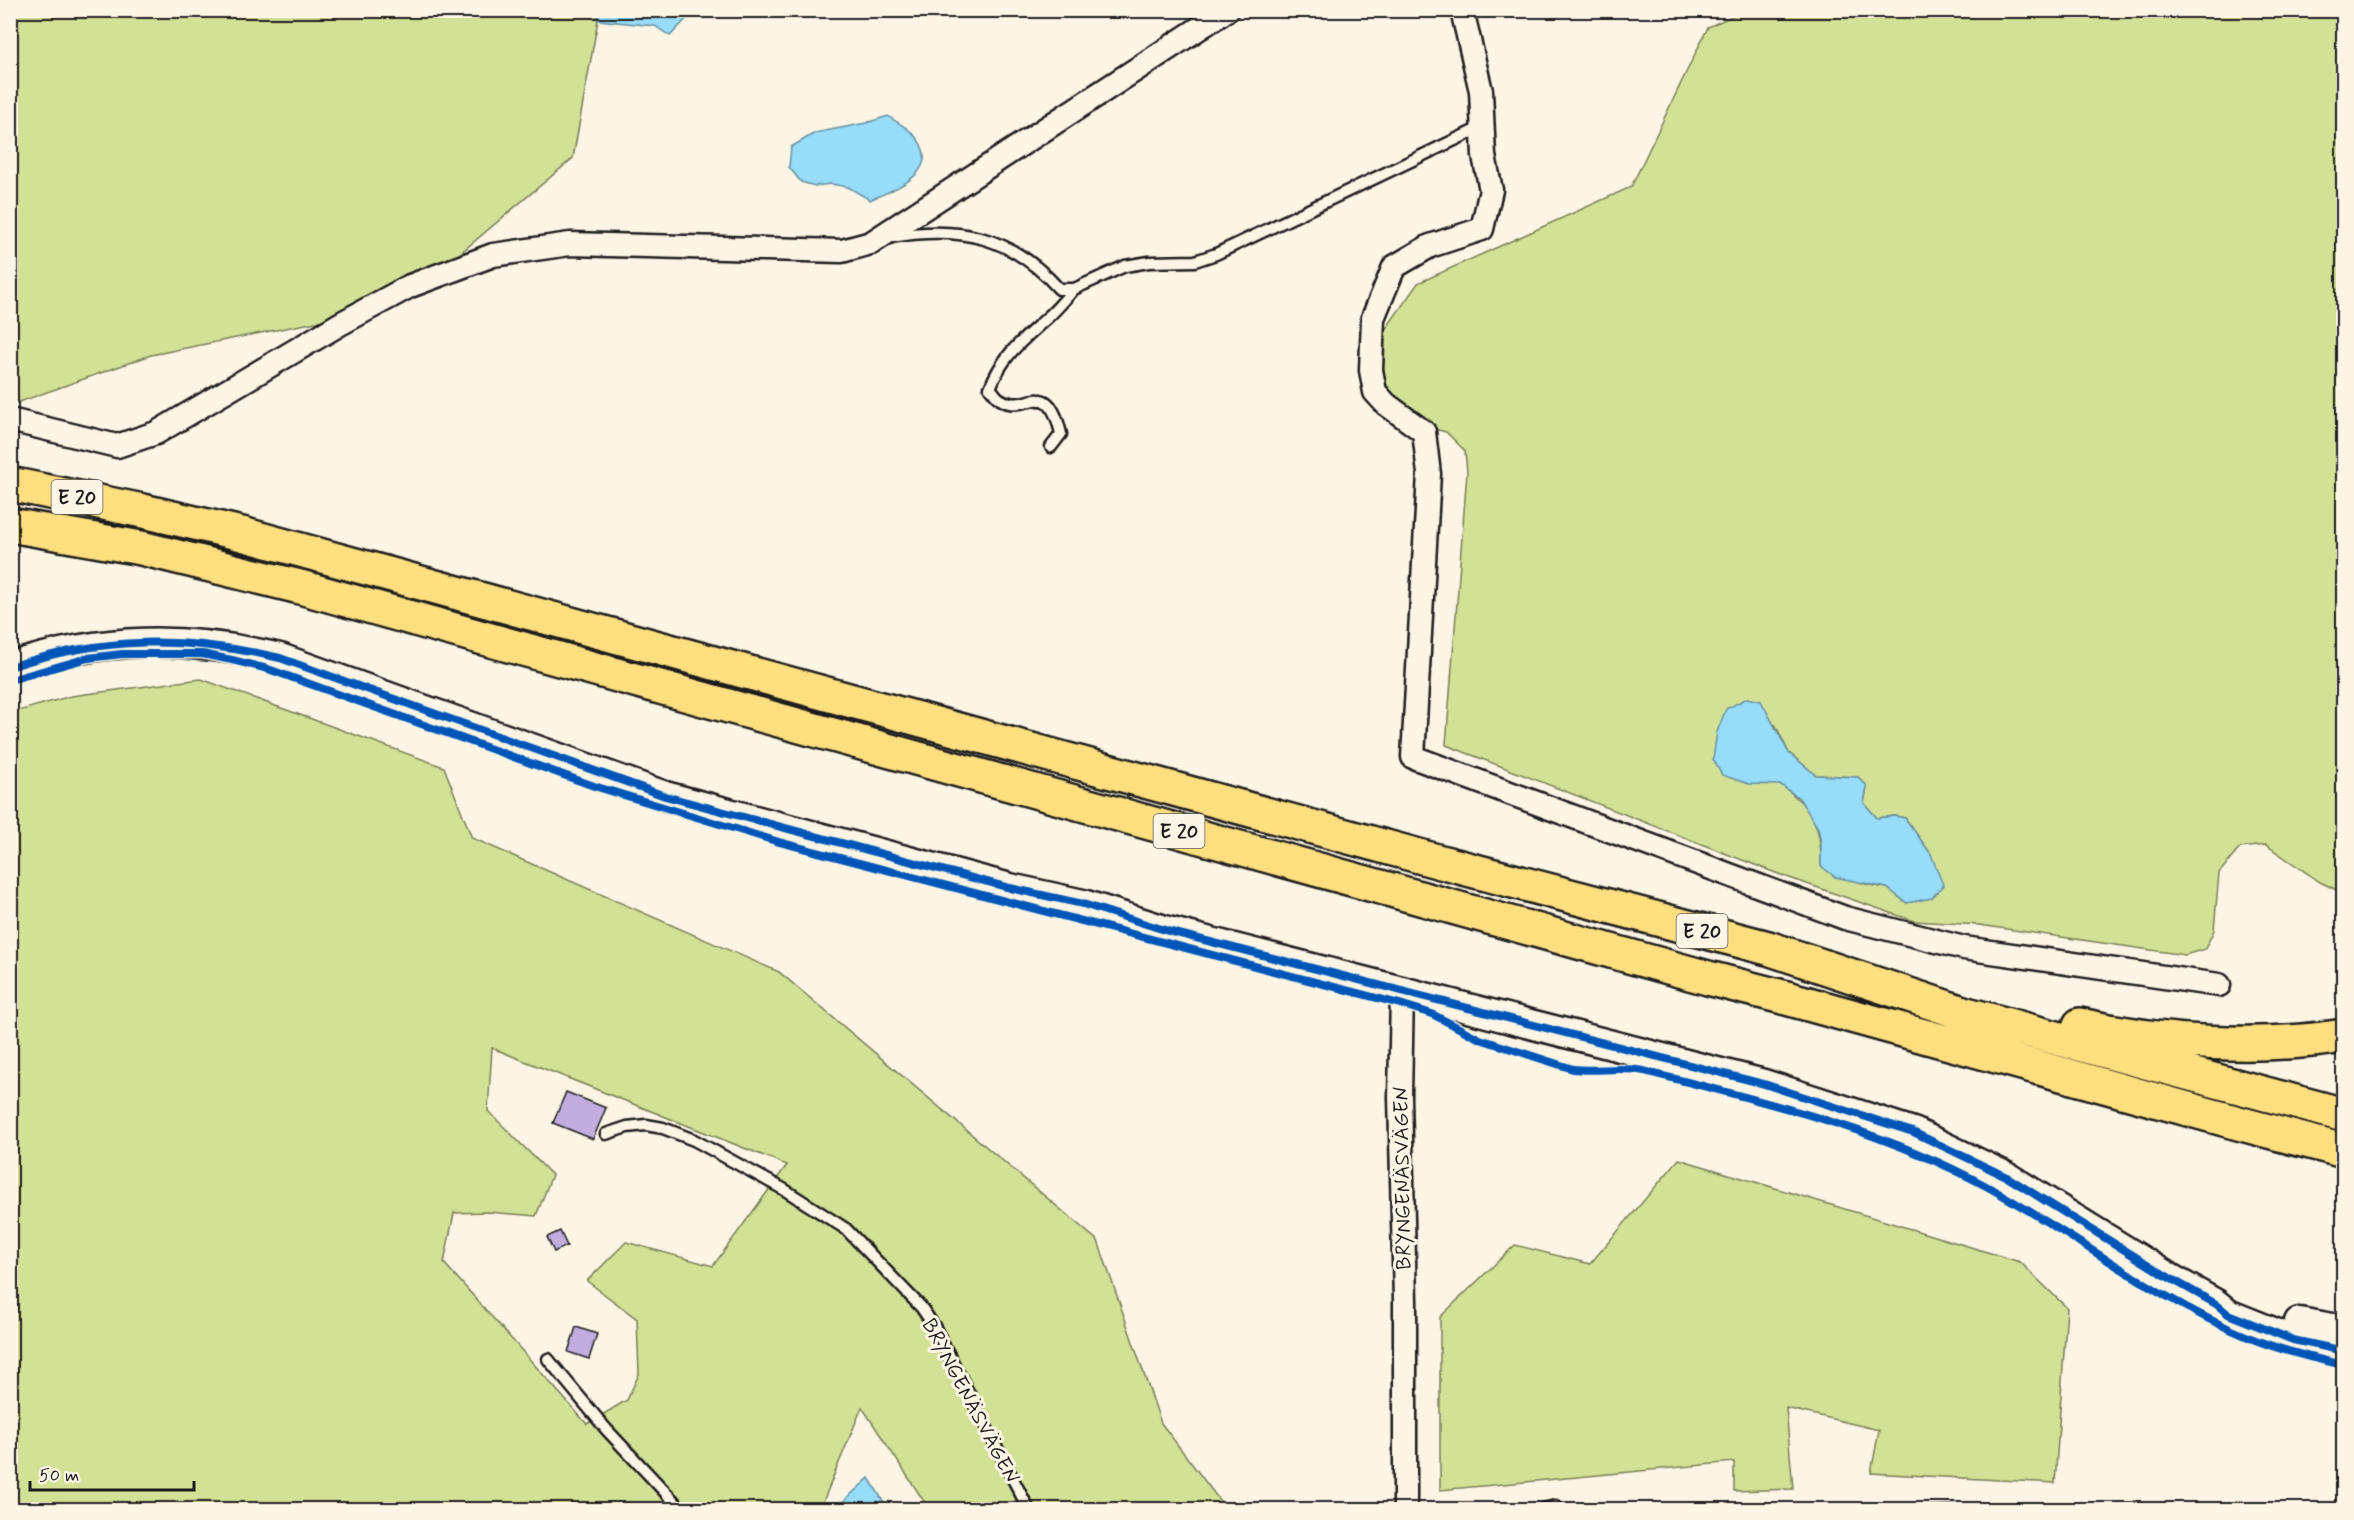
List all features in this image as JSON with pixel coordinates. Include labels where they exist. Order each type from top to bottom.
[{"type":"highway","name":"E 20","points":[[10,484],[143,511],[276,543],[1437,861],[1768,948],[1963,1013],[2343,1115]]},
{"type":"highway","name":"E 20","points":[[10,525],[141,548],[300,587],[1708,978],[2242,1125],[2343,1150]]},
{"type":"highway","points":[[1963,1013],[2019,1011],[2101,1030],[2173,1039],[2255,1044],[2343,1036]]},
{"type":"street","points":[[10,420],[117,446],[156,433],[340,324],[411,286],[493,255],[570,244],[842,251],[871,243],[1227,10]]},
{"type":"street","points":[[1462,10],[1481,91],[1484,156],[1491,190],[1482,229],[1430,246],[1394,267],[1372,318],[1371,370],[1375,392],[1386,404],[1424,432],[1429,474],[1413,757],[1845,918],[1964,948],[2219,985]]},
{"type":"street","points":[[10,667],[73,649],[113,643],[190,643],[234,647],[257,652],[333,676],[665,796],[965,877],[1083,904],[1168,931],[1764,1084],[1913,1132],[2007,1177],[2168,1277],[2216,1304],[2228,1314],[2293,1340],[2343,1351]]},
{"type":"street","name":"BRYNGENÄSVÄGEN","points":[[1402,991],[1400,1097],[1405,1301],[1405,1509]]},
{"type":"street","points":[[2216,1304],[2229,1303],[2274,1317],[2343,1330]]},
{"type":"lane","points":[[1050,447],[1061,435],[1057,416],[1048,403],[1033,399],[1016,404],[1000,399],[990,388],[998,368],[1019,342],[1050,315],[1074,289],[1125,266],[1149,262],[1195,261],[1216,254],[1483,127]]},
{"type":"lane","points":[[878,239],[934,233],[973,235],[1028,259],[1059,289],[1074,289]]},
{"type":"lane","name":"BRYNGENÄSVÄGEN","points":[[606,1134],[627,1127],[646,1125],[663,1128],[684,1136],[785,1190],[846,1229],[921,1307],[934,1326],[1029,1509]]},
{"type":"lane","points":[[548,1359],[606,1429],[682,1509]]},
{"type":"lane","points":[[1539,1509],[1556,1506]]},
{"type":"green space","points":[[596,10],[598,20],[573,158],[431,278],[376,310],[151,355],[11,405],[10,11]]},
{"type":"green space","points":[[1743,11],[2343,11],[2343,893],[2320,882],[2266,845],[2240,848],[2219,873],[2214,930],[2205,949],[2185,955],[1979,925],[1914,921],[1781,875],[1446,745],[1467,472],[1465,451],[1446,432],[1430,428],[1424,418],[1396,398],[1381,378],[1378,359],[1387,327],[1418,283],[1631,187],[1708,27]],"holes":[[[1775,724],[1789,753],[1816,775],[1858,777],[1867,786],[1864,803],[1877,818],[1895,816],[1905,818],[1931,854],[1907,903],[1887,888],[1865,884],[1821,866],[1820,840],[1813,820],[1801,802],[1781,785]]]},
{"type":"green space","points":[[201,679],[444,767],[472,838],[779,972],[1098,1241],[1161,1423],[1226,1509],[929,1509],[862,1407],[820,1509],[11,1510],[11,713],[71,696]],"holes":[[[492,1048],[787,1165],[713,1266],[626,1242],[587,1281],[637,1319],[639,1374],[627,1400],[587,1424],[444,1263],[454,1213],[488,1212],[536,1216],[552,1175],[488,1111]]]},
{"type":"green space","points":[[1679,1159],[2020,1262],[2067,1308],[2055,1483],[1871,1473],[1879,1430],[1786,1408],[1793,1489],[1734,1491],[1734,1462],[1440,1490],[1440,1317],[1515,1245],[1590,1264]]},
{"type":"water","points":[[596,10],[694,11],[670,36],[655,26],[598,20]]},
{"type":"water","points":[[888,116],[915,136],[923,149],[924,160],[920,169],[903,184],[870,200],[848,187],[831,184],[815,186],[801,182],[789,167],[791,147],[815,133],[866,123]]},
{"type":"water","points":[[1747,698],[1761,701],[1789,753],[1816,775],[1858,777],[1867,786],[1864,803],[1877,818],[1895,816],[1905,818],[1931,854],[1943,885],[1932,898],[1907,903],[1887,888],[1835,877],[1821,866],[1821,843],[1818,828],[1799,798],[1781,785],[1749,784],[1722,775],[1713,759],[1717,732],[1726,709]]},
{"type":"water","points":[[869,1478],[888,1509],[835,1509]]},
{"type":"building","points":[[566,1092],[606,1108],[593,1139],[553,1123]]},
{"type":"building","points":[[560,1231],[567,1246],[554,1252],[547,1237]]},
{"type":"building","points":[[576,1327],[597,1334],[589,1359],[568,1352]]},
{"type":"railway","points":[[1889,1510],[1954,1508],[2027,1510]]},
{"type":"cycle path","points":[[10,667],[78,649],[144,643],[211,646],[280,658],[665,796],[1010,888],[1083,904],[1168,931],[1764,1084],[1913,1132],[2007,1177],[2168,1277],[2216,1304],[2228,1314],[2293,1340],[2344,1351]]},
{"type":"cycle path","points":[[10,680],[88,658],[122,654],[202,654],[232,660],[268,669],[594,786],[779,842],[1400,1004],[1432,1014],[1480,1039],[1573,1069],[1644,1071],[1776,1105],[1863,1132],[1947,1166],[1988,1187],[2180,1304],[2271,1346],[2344,1365]]}]
